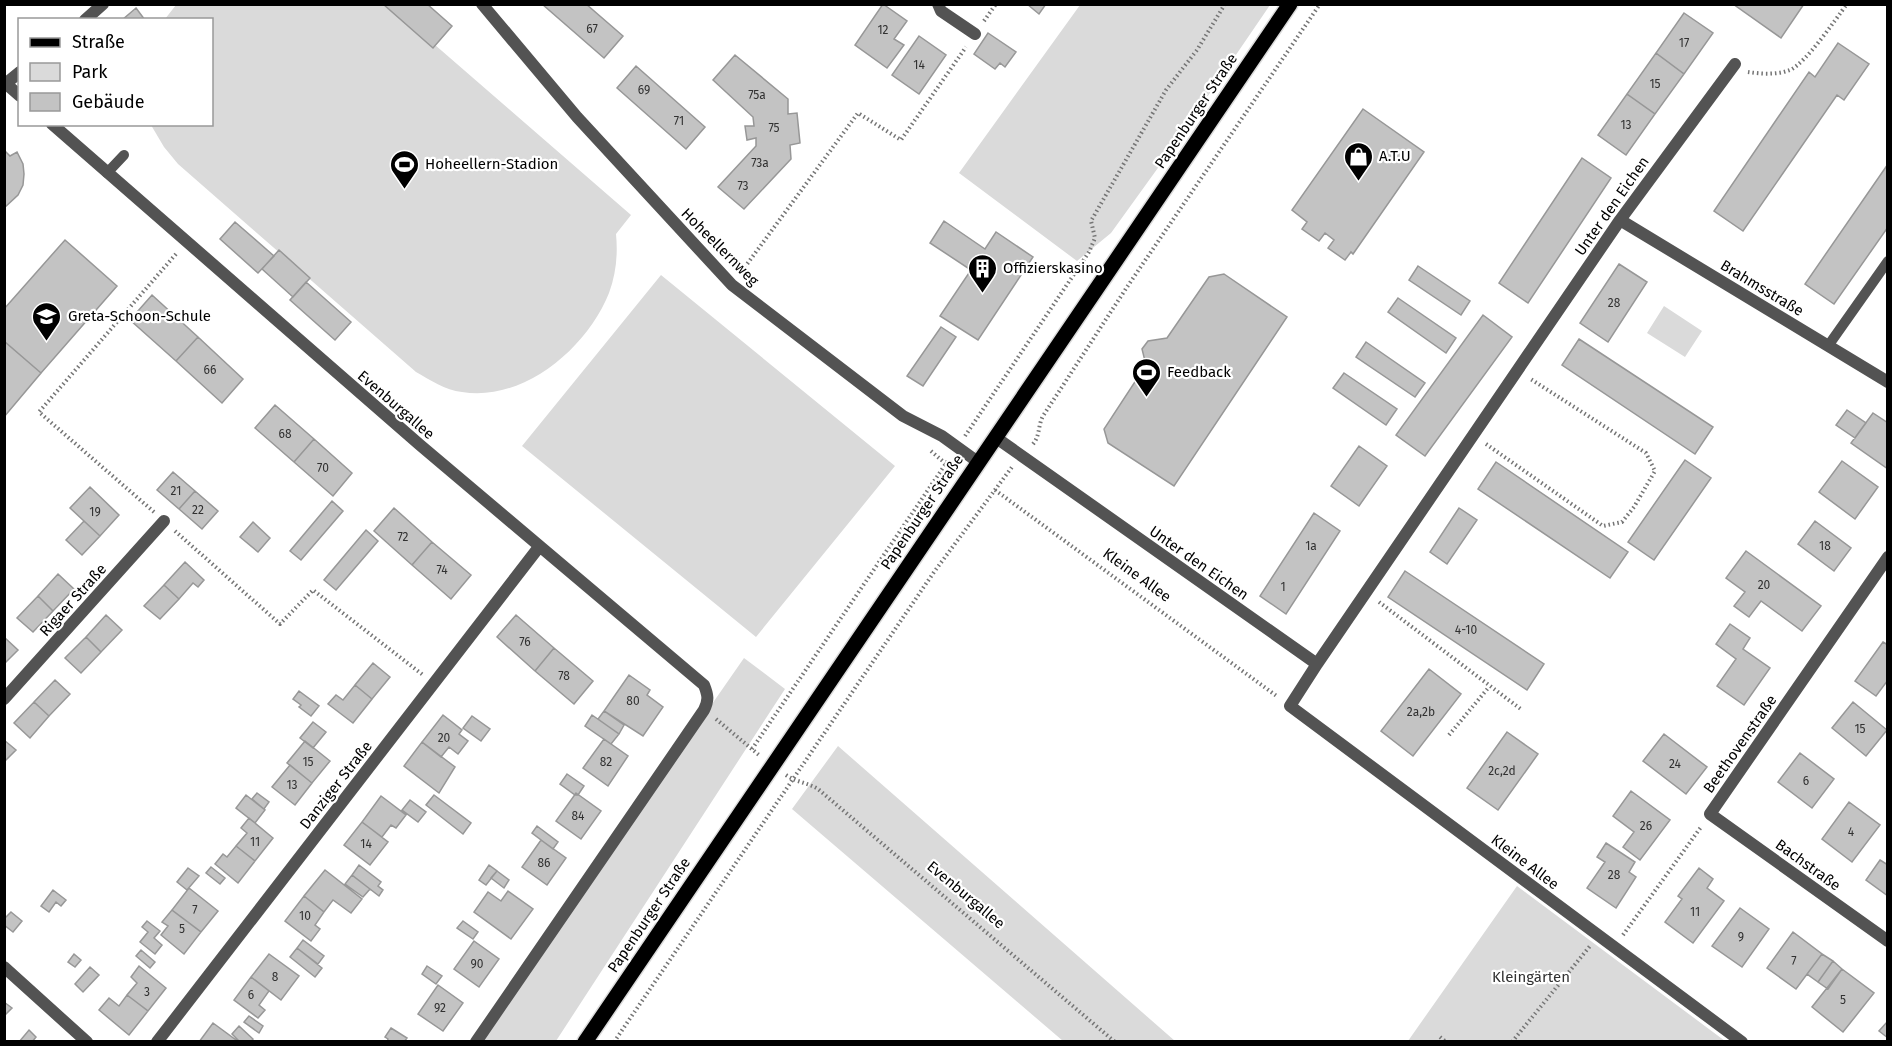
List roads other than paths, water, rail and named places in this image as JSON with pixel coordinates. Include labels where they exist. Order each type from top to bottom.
[{"type":"main road","name":"Papenburger Straße","points":[[585,1041],[1290,4]]},
{"type":"street","points":[[87,18],[103,4]]},
{"type":"street","name":"Hoheellernweg","points":[[482,4],[577,117],[732,285],[903,416],[942,436],[978,462]]},
{"type":"street","points":[[938,4],[941,11],[975,34]]},
{"type":"street","name":"Unter den Eichen","points":[[995,437],[1317,664],[1620,220],[1732,67]]},
{"type":"street","points":[[18,73],[5,83],[18,94]]},
{"type":"street","name":"Evenburgallee","points":[[54,126],[539,547],[704,685],[708,694],[708,702],[704,710],[476,1041]]},
{"type":"street","name":"Brahmsstraße","points":[[1620,220],[1887,382]]},
{"type":"street","name":"Rigaer Straße","points":[[4,699],[164,521]]},
{"type":"street","name":"Danziger Straße","points":[[157,1041],[539,547]]},
{"type":"street","name":"Beethovenstraße","points":[[1710,814],[1887,557]]},
{"type":"street","name":"Kleine Allee","points":[[1317,664],[1290,706],[1742,1041]]},
{"type":"street","name":"Bachstraße","points":[[1710,814],[1887,941]]},
{"type":"street","points":[[4,967],[87,1041]]},
{"type":"lane","points":[[107,173],[124,154]]},
{"type":"lane","points":[[1828,346],[1887,261]]},
{"type":"place","name":"A.T.U","points":[[1358,182]]},
{"type":"place","name":"Hoheellern-Stadion","points":[[404,190]]},
{"type":"place","name":"Offizierskasino","points":[[982,294]]},
{"type":"place","name":"Greta-Schoon-Schule","points":[[47,342]]},
{"type":"place","name":"Feedback","points":[[1146,398]]},
{"type":"park label","name":"Kleingärten","points":[[1531,977]]}]
